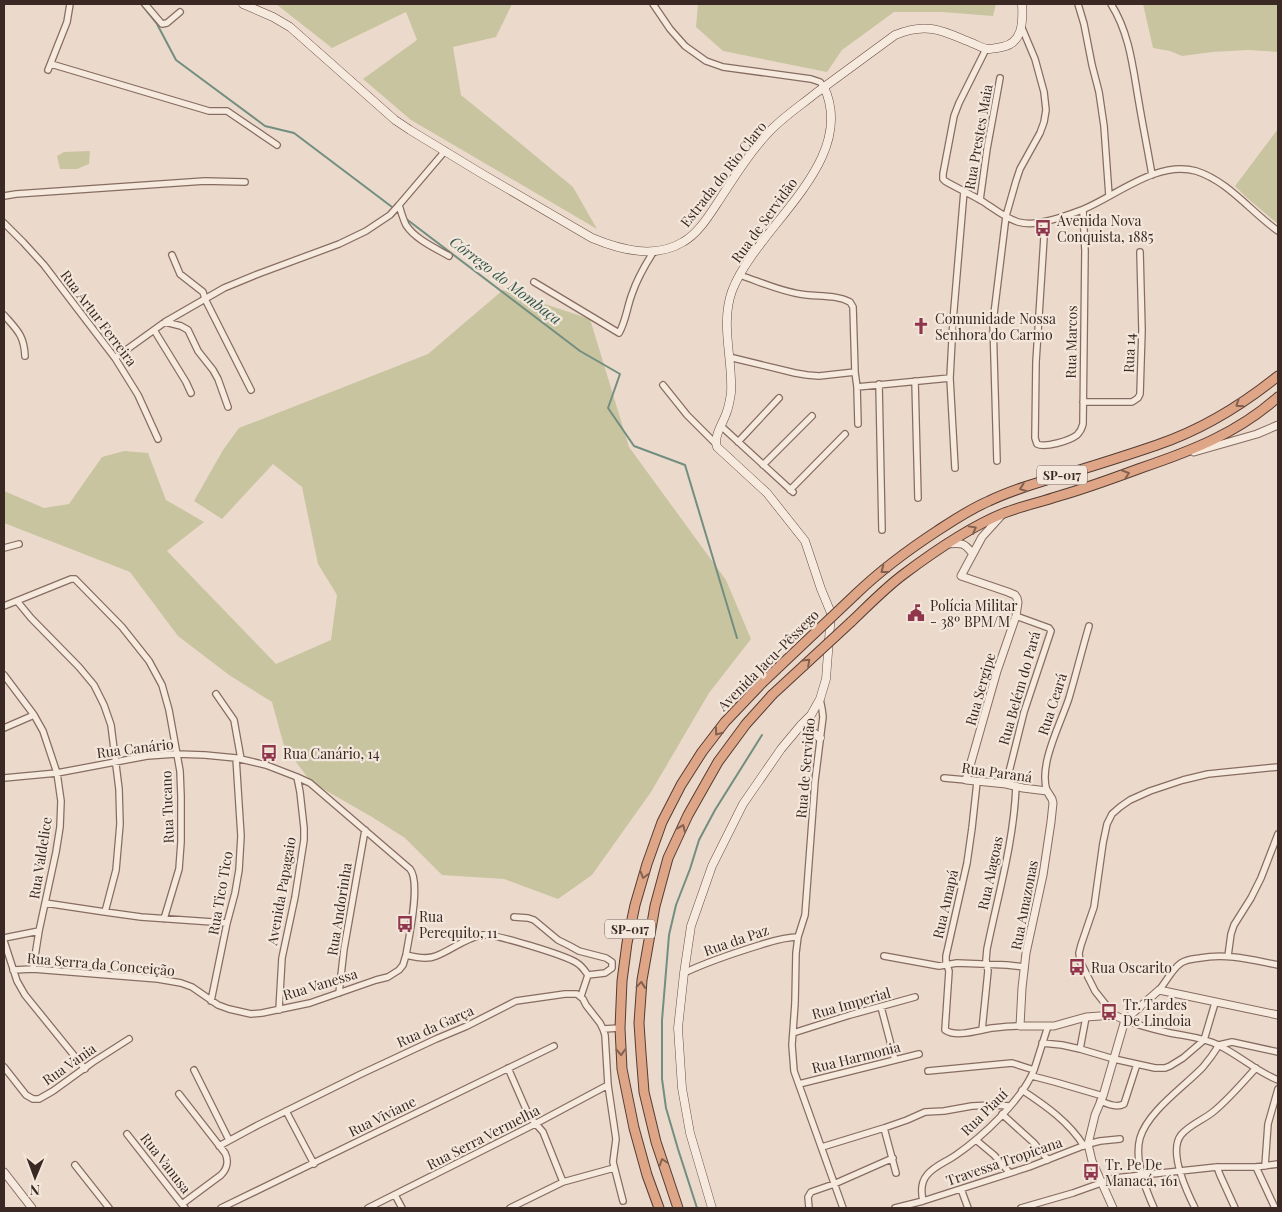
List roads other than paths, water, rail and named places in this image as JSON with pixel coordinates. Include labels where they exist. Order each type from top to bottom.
[{"type":"highway","name":"Avenida Jacu-Pêssego","points":[[659,1208],[647,1175],[634,1128],[622,1069],[620,1028],[622,981],[635,905],[647,864],[662,822],[702,752],[725,722],[762,682],[872,579],[910,549],[963,514],[990,500],[1029,485],[1159,445],[1204,425],[1246,400],[1278,376]]},
{"type":"highway","name":"Avenida Jacu-Pêssego","points":[[678,1208],[656,1142],[644,1092],[639,1023],[642,980],[655,906],[668,858],[688,815],[718,762],[746,724],[772,695],[903,574],[948,544],[1004,513],[1088,487],[1206,444],[1250,419],[1278,397]]},
{"type":"main road","name":"Estrada do Rio Claro","points":[[243,4],[273,17],[290,27],[395,120],[410,130],[592,238],[610,246],[654,252],[674,247],[693,234],[714,208],[748,157],[769,132],[787,115],[895,35],[906,30],[920,28],[934,30],[986,49]]},
{"type":"main road","points":[[986,49],[1006,46],[1018,37],[1022,28],[1022,4]]},
{"type":"main road","name":"Rua de Servidão","points":[[820,699],[826,678],[832,612],[821,588],[805,542],[767,493],[716,444],[728,410],[731,391],[726,316],[728,303],[732,291],[752,254],[806,186],[824,152],[831,131],[832,120],[828,97],[824,87]]},
{"type":"main road","points":[[712,1208],[690,1133],[682,1088],[678,1028],[691,926],[712,866],[743,804],[780,750],[800,725],[811,715],[820,699]]},
{"type":"main road","points":[[800,725],[820,738]]},
{"type":"street","points":[[70,4],[67,22],[49,67],[209,111],[227,111],[277,145]]},
{"type":"street","points":[[145,4],[164,24],[180,12]]},
{"type":"street","points":[[652,4],[684,46],[706,60],[723,67],[812,79],[820,82],[824,87]]},
{"type":"street","points":[[1078,4],[1099,92],[1104,126],[1109,196]]},
{"type":"street","points":[[1111,4],[1117,12],[1127,36],[1152,175]]},
{"type":"street","points":[[997,461],[993,322],[1006,216],[1020,170],[1040,133],[1046,110],[1044,92],[1036,59],[1022,28]]},
{"type":"street","points":[[986,49],[954,116],[943,174],[945,181],[1006,216],[1017,221],[1032,223],[1045,222],[1083,210],[1152,175],[1174,169],[1186,169],[1216,180],[1278,231]]},
{"type":"street","name":"Rua Prestes Maia","points":[[980,200],[986,149],[1000,78]]},
{"type":"street","points":[[116,358],[165,322],[232,285],[339,244],[366,231],[390,215],[445,151]]},
{"type":"street","points":[[4,196],[206,181],[245,182]]},
{"type":"street","points":[[955,468],[950,378],[964,191]]},
{"type":"street","points":[[399,205],[407,226],[421,239],[449,256]]},
{"type":"street","name":"Rua Marcos","points":[[1045,222],[1036,362],[1035,438],[1036,444],[1042,446],[1077,435],[1081,431],[1083,424],[1085,260],[1083,210]]},
{"type":"street","name":"Rua Artur Ferreira","points":[[4,223],[44,266],[116,358],[138,395],[158,439]]},
{"type":"street","points":[[534,282],[619,333],[623,327],[637,280],[654,252]]},
{"type":"street","name":"Rua 14","points":[[1083,402],[1132,402],[1140,394],[1142,330],[1140,252]]},
{"type":"street","points":[[172,255],[180,274],[203,292],[251,390]]},
{"type":"street","points":[[740,275],[791,292],[832,297],[850,302],[853,307],[858,424]]},
{"type":"street","points":[[4,315],[20,334],[23,340],[25,356]]},
{"type":"street","points":[[165,322],[188,330],[198,351],[213,370],[228,407]]},
{"type":"street","points":[[154,330],[191,393]]},
{"type":"street","points":[[729,357],[807,375],[819,376],[855,372]]},
{"type":"street","points":[[857,386],[950,378]]},
{"type":"street","points":[[915,381],[918,498]]},
{"type":"street","points":[[880,384],[882,530]]},
{"type":"street","points":[[663,385],[687,415],[716,444]]},
{"type":"street","points":[[738,442],[778,398]]},
{"type":"street","points":[[763,465],[812,416]]},
{"type":"street","points":[[1174,457],[1257,434],[1278,425]]},
{"type":"street","points":[[721,426],[791,491],[845,434]]},
{"type":"street","points":[[948,544],[963,543],[972,553],[982,537],[1004,513]]},
{"type":"street","points":[[4,548],[19,544]]},
{"type":"street","name":"Rua Sergipe","points":[[966,780],[997,671],[1016,616],[1017,605],[1015,595],[961,576],[972,553]]},
{"type":"street","name":"Rua Tucano","points":[[17,601],[71,578],[77,580],[122,627],[149,661],[162,685],[180,771],[181,796],[179,869],[164,919]]},
{"type":"street","points":[[4,606],[17,601],[79,667],[94,685],[111,725],[119,790],[120,824],[116,870],[105,912]]},
{"type":"street","name":"Rua Belém do Pará","points":[[1006,784],[1024,712],[1050,632],[1049,628],[1016,616]]},
{"type":"street","name":"Rua Ceará","points":[[1047,791],[1045,777],[1049,755],[1068,700],[1089,626]]},
{"type":"street","name":"Rua Valdelice","points":[[4,675],[43,731],[58,773],[60,827],[33,969]]},
{"type":"street","name":"Rua Tico Tico","points":[[211,1001],[235,893],[241,852],[238,759],[234,720],[216,694]]},
{"type":"street","name":"Rua de Servidão","points":[[820,699],[823,717],[815,781],[805,915],[798,938],[796,953],[792,1045],[794,1071],[843,1208]]},
{"type":"street","points":[[4,728],[34,716]]},
{"type":"street","name":"Rua Canário","points":[[4,778],[58,773],[115,761],[176,754],[238,759],[266,765],[297,777],[310,783],[413,872],[415,890],[406,955]]},
{"type":"street","points":[[1278,767],[1208,774],[1183,780],[1137,797],[1112,814],[1107,824],[1103,843],[1094,906],[1079,953],[1080,961],[1095,991],[1114,1015],[1140,1026],[1219,1045],[1264,1074],[1278,1080]]},
{"type":"street","name":"Avenida Papagaio","points":[[279,1010],[282,958],[295,897],[304,840],[297,777]]},
{"type":"street","name":"Rua Paraná","points":[[944,778],[1006,784],[1047,791]]},
{"type":"street","name":"Rua Amapá","points":[[977,782],[966,863],[946,956],[949,971],[944,1023],[946,1032],[956,1033],[982,1030]]},
{"type":"street","name":"Rua Alagoas","points":[[982,1030],[988,971],[987,949],[1007,854],[1016,786]]},
{"type":"street","name":"Rua Amazonas","points":[[1020,1026],[1024,967],[1043,875],[1051,822],[1053,803],[1047,791]]},
{"type":"street","name":"Rua Andorinha","points":[[339,993],[344,949],[365,830]]},
{"type":"street","points":[[1228,956],[1234,925],[1262,878],[1278,834]]},
{"type":"street","points":[[46,903],[164,919],[227,923]]},
{"type":"street","points":[[514,917],[534,920],[558,940],[579,951],[606,958],[612,962],[612,968],[605,973],[588,975]]},
{"type":"street","points":[[39,931],[4,940],[13,970],[17,981],[26,995],[85,1069]]},
{"type":"street","points":[[406,955],[417,958],[435,957],[456,945],[489,934],[570,960],[578,964],[588,975]]},
{"type":"street","name":"Rua da Paz","points":[[684,973],[700,965],[780,938],[798,938]]},
{"type":"street","name":"Rua Vanessa","points":[[211,1001],[229,1009],[251,1014],[310,1003],[388,976],[399,970],[403,965],[406,955]]},
{"type":"street","points":[[884,956],[939,966],[957,963],[1024,967]]},
{"type":"street","points":[[1086,1145],[1125,1020],[1159,990],[1182,962],[1210,956],[1228,956],[1278,965]]},
{"type":"street","name":"Rua Serra da Conceição","points":[[13,970],[33,969],[158,979],[192,987],[211,1001]]},
{"type":"street","points":[[588,975],[580,996],[603,1029],[608,1085],[616,1139],[613,1162],[623,1201]]},
{"type":"street","points":[[1159,990],[1278,1015]]},
{"type":"street","name":"Rua da Garça","points":[[219,1146],[286,1111],[516,1001],[565,994],[577,994],[580,996]]},
{"type":"street","name":"Rua Imperial","points":[[793,1033],[915,997]]},
{"type":"street","points":[[1042,1042],[1080,1049],[1137,1064],[1160,1068],[1170,1066],[1187,1055],[1204,1040],[1214,1003]]},
{"type":"street","points":[[881,1007],[895,1060]]},
{"type":"street","points":[[982,1030],[1058,1025],[1086,1017],[1114,1015]]},
{"type":"street","points":[[1080,1049],[1086,1017]]},
{"type":"street","name":"Rua Piauí","points":[[924,1201],[922,1193],[925,1177],[934,1168],[976,1140],[1010,1106],[1032,1076],[1048,1026]]},
{"type":"street","points":[[603,1029],[620,1028]]},
{"type":"street","name":"Rua Vania","points":[[4,1068],[26,1095],[39,1099],[53,1092],[129,1039]]},
{"type":"street","points":[[1154,1208],[1141,1175],[1139,1142],[1152,1116],[1203,1067],[1219,1045],[1232,1042],[1278,1052]]},
{"type":"street","name":"Rua Viviane","points":[[221,1208],[554,1046]]},
{"type":"street","name":"Rua Harmonia","points":[[799,1084],[919,1054]]},
{"type":"street","points":[[928,1071],[1012,1063],[1034,1070]]},
{"type":"street","points":[[1032,1076],[1055,1082],[1119,1106],[1124,1104],[1137,1064]]},
{"type":"street","points":[[508,1068],[529,1116],[543,1132],[563,1182]]},
{"type":"street","points":[[1195,1208],[1180,1172],[1178,1140],[1181,1135],[1218,1108],[1256,1068]]},
{"type":"street","points":[[194,1070],[229,1140]]},
{"type":"street","name":"Rua Serra Vermelha","points":[[368,1208],[536,1124],[608,1085]]},
{"type":"street","points":[[1265,1166],[1268,1124],[1278,1089]]},
{"type":"street","points":[[1022,1090],[1059,1117],[1086,1145],[1113,1208]]},
{"type":"street","points":[[179,1094],[219,1146],[227,1161],[225,1171],[184,1206]]},
{"type":"street","points":[[822,1147],[908,1120],[925,1112],[972,1106],[1010,1106]]},
{"type":"street","points":[[286,1111],[314,1164]]},
{"type":"street","points":[[1002,1114],[1034,1143],[1048,1160]]},
{"type":"street","points":[[884,1128],[896,1173]]},
{"type":"street","name":"Rua Vanusa","points":[[127,1134],[184,1206]]},
{"type":"street","name":"Travessa Tropicana","points":[[895,1208],[961,1189],[1048,1160],[1086,1145],[1100,1141],[1120,1139]]},
{"type":"street","points":[[976,1140],[994,1155],[1009,1172]]},
{"type":"street","points":[[809,1208],[808,1197],[811,1192],[893,1158]]},
{"type":"street","points":[[1021,1208],[1073,1193],[1115,1178],[1217,1167],[1256,1167],[1278,1164]]},
{"type":"street","points":[[75,1165],[109,1208]]},
{"type":"street","points":[[1217,1167],[1235,1208]]},
{"type":"street","points":[[1256,1167],[1275,1208]]},
{"type":"street","points":[[510,1208],[563,1182],[614,1168]]},
{"type":"street","points":[[4,1172],[32,1208]]},
{"type":"street","points":[[961,1189],[968,1208]]},
{"type":"street","points":[[395,1195],[402,1208]]},
{"type":"waterway","name":"Córrego do Mombaça","points":[[141,4],[157,24],[176,60],[265,126],[294,133],[400,213]]},
{"type":"waterway","name":"Córrego do Mombaça","points":[[405,218],[580,351],[620,374],[608,408],[634,446],[685,465],[737,638]]},
{"type":"waterway","points":[[697,1208],[666,1108],[662,1079],[662,1020],[669,935],[676,905],[699,840],[715,810],[762,735]]},
{"type":"place","name":"Avenida Nova Conquista, 1885","points":[[1043,228]]},
{"type":"place","name":"Comunidade Nossa Senhora do Carmo","points":[[921,326]]},
{"type":"place","name":"Polícia Militar - 38º BPM/M","points":[[916,613]]},
{"type":"place","name":"Rua Canário, 14","points":[[269,753]]},
{"type":"place","name":"Rua Perequito, 11","points":[[405,924]]},
{"type":"place","name":"Rua Oscarito","points":[[1077,967]]},
{"type":"place","name":"Tr. Tardes De Lindoia","points":[[1109,1012]]},
{"type":"place","name":"Tr. Pe De Manacá, 161","points":[[1091,1172]]}]
